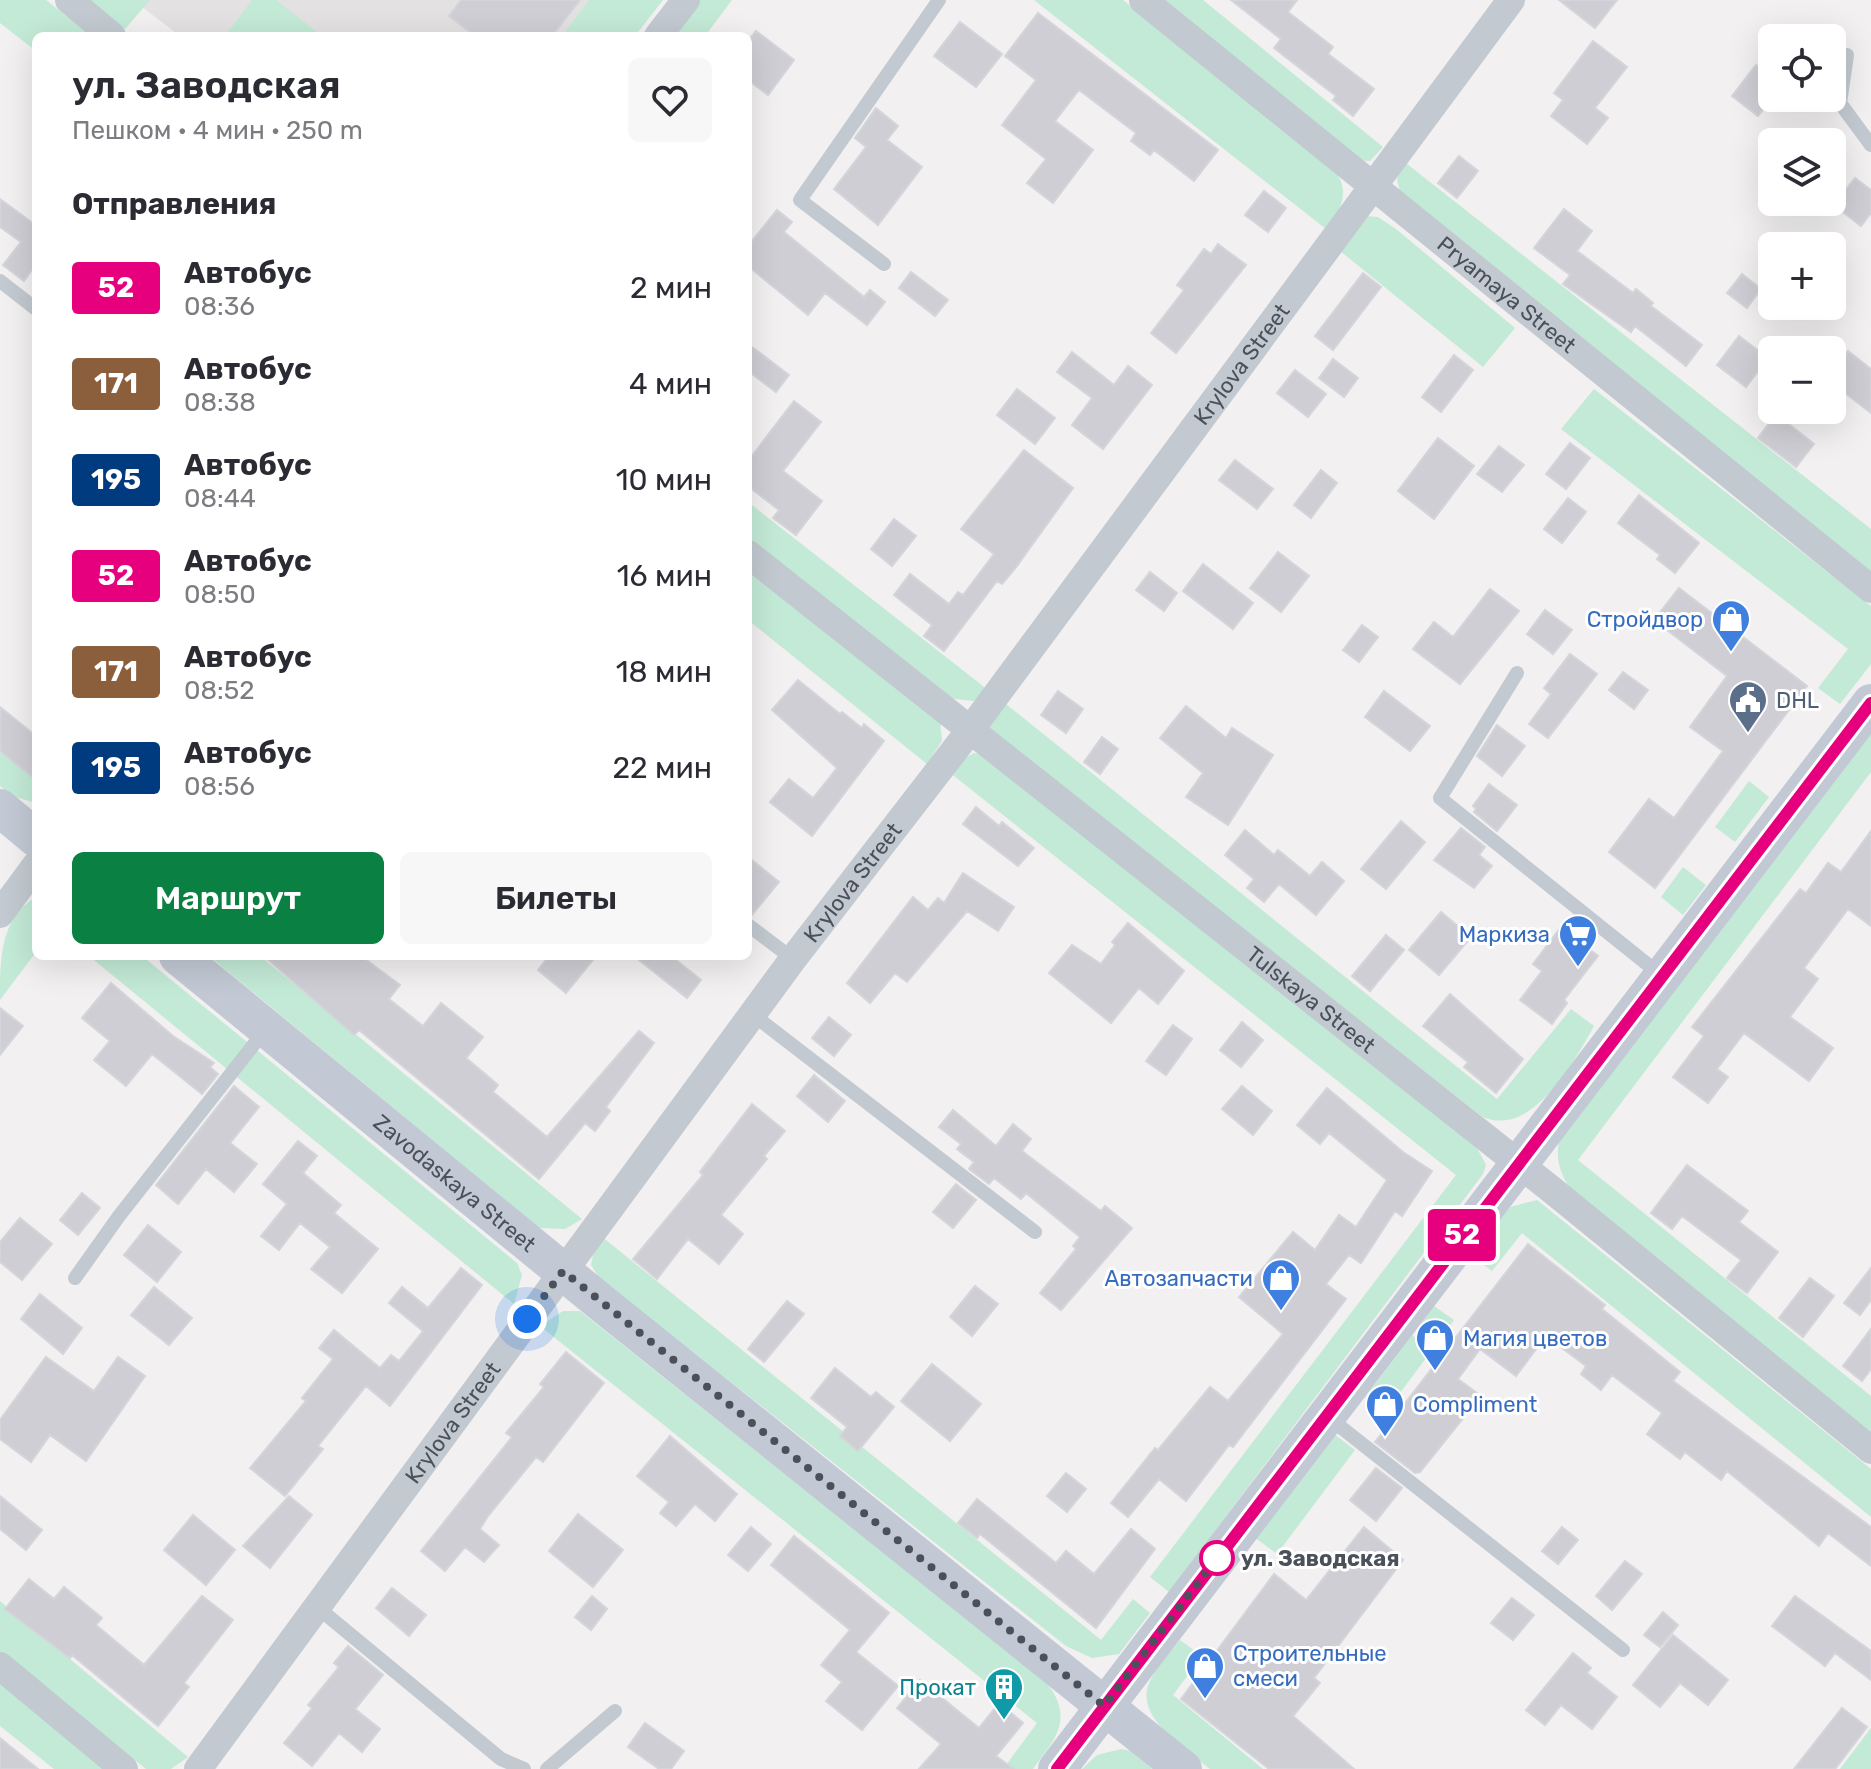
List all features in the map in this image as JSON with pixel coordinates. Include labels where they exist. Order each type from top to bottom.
[{"type":"main road","points":[[1057,1769],[1871,703]]},
{"type":"main road","points":[[0,808],[32,835]]},
{"type":"main road","name":"Zavodaskaya Street","points":[[183,960],[563,1271],[1183,1769]]},
{"type":"street","points":[[69,0],[107,32]]},
{"type":"street","points":[[661,32],[686,0]]},
{"type":"street","name":"Pryamaya Street","points":[[1143,0],[1871,589]]},
{"type":"street","name":"Krylova Street","points":[[198,1769],[752,1014],[971,729],[1511,0]]},
{"type":"street","name":"Tulskaya Street","points":[[752,557],[1517,1163],[1871,1450]]},
{"type":"street","points":[[0,914],[32,870]]},
{"type":"street","points":[[0,1666],[124,1769]]},
{"type":"lane","points":[[884,264],[800,200],[939,0]]},
{"type":"lane","points":[[1847,55],[1840,103],[1871,145]]},
{"type":"lane","points":[[0,281],[32,306]]},
{"type":"lane","points":[[1517,673],[1440,798],[1663,977]]},
{"type":"lane","points":[[752,928],[793,959]]},
{"type":"lane","points":[[752,1014],[1035,1232]]},
{"type":"lane","points":[[75,1278],[119,1216],[266,1029]]},
{"type":"lane","points":[[1326,1415],[1623,1650]]},
{"type":"lane","points":[[317,1607],[501,1759],[524,1769]]},
{"type":"lane","points":[[547,1769],[615,1711]]},
{"type":"shaded area","points":[[133,0],[626,0],[602,32],[175,32]]},
{"type":"green space","points":[[0,0],[46,0],[86,32],[32,32],[32,48],[0,23]]},
{"type":"green space","points":[[87,0],[150,0],[125,29]]},
{"type":"green space","points":[[252,0],[276,0],[317,32],[228,32]]},
{"type":"green space","points":[[589,0],[663,0],[638,32],[565,32]]},
{"type":"green space","points":[[695,0],[732,0],[708,32],[672,32]]},
{"type":"green space","points":[[1034,0],[1123,0],[1332,167],[1343,191],[1337,214],[1326,229]]},
{"type":"green space","points":[[1158,0],[1203,0],[1383,147],[1370,161],[1357,160]]},
{"type":"green space","points":[[1402,160],[1871,529],[1871,572],[1401,195],[1397,180]]},
{"type":"green space","points":[[1365,216],[1378,217],[1396,229],[1515,328],[1483,367],[1334,246]]},
{"type":"green space","points":[[1594,389],[1871,606],[1871,664],[1840,704],[1818,688],[1848,649],[1561,429]]},
{"type":"green space","points":[[752,505],[988,690],[974,701],[947,698],[752,541]]},
{"type":"green space","points":[[752,572],[940,720],[942,741],[927,764],[752,623]]},
{"type":"green space","points":[[1001,700],[1497,1099],[1571,1009],[1594,1026],[1563,1076],[1534,1107],[1518,1117],[1501,1121],[1483,1117],[988,731]]},
{"type":"green space","points":[[1871,730],[1871,772],[1578,1160],[1871,1396],[1871,1440],[1573,1194],[1558,1156],[1559,1141]]},
{"type":"green space","points":[[0,752],[32,777],[32,802],[12,796],[0,786]]},
{"type":"green space","points":[[974,753],[987,754],[1477,1148],[1486,1165],[1483,1174],[1169,1592],[1150,1577],[1456,1175],[949,772],[962,759]]},
{"type":"green space","points":[[1749,781],[1769,797],[1735,842],[1715,827]]},
{"type":"green space","points":[[1683,867],[1706,885],[1683,915],[1661,897]]},
{"type":"green space","points":[[32,900],[32,957],[0,1000],[4,941],[15,916]]},
{"type":"green space","points":[[94,960],[147,960],[517,1263],[522,1275],[514,1304]]},
{"type":"green space","points":[[214,960],[265,960],[582,1219],[565,1229],[539,1228]]},
{"type":"green space","points":[[1537,1200],[1871,1469],[1871,1517],[1522,1233],[1492,1271],[1471,1255],[1510,1207]]},
{"type":"green space","points":[[601,1236],[1101,1640],[1133,1599],[1150,1613],[1119,1654],[1092,1658],[1066,1646],[600,1279],[591,1265],[595,1244]]},
{"type":"green space","points":[[1434,1306],[1454,1320],[1441,1338],[1421,1324]]},
{"type":"green space","points":[[563,1311],[580,1311],[1047,1683],[1059,1707],[1059,1728],[1033,1769],[1008,1769],[1006,1765],[1037,1723],[540,1326]]},
{"type":"green space","points":[[1412,1335],[1432,1350],[1385,1413],[1365,1398]]},
{"type":"green space","points":[[1334,1434],[1355,1450],[1277,1554],[1254,1537]]},
{"type":"green space","points":[[0,1601],[188,1757],[171,1769],[146,1769],[0,1653]]},
{"type":"green space","points":[[1180,1640],[1202,1656],[1173,1695],[1263,1769],[1210,1769],[1155,1720],[1147,1694],[1150,1681]]},
{"type":"green space","points":[[0,1681],[110,1769],[54,1769],[0,1726]]},
{"type":"green space","points":[[1871,1728],[1871,1769],[1840,1769]]},
{"type":"green space","points":[[1121,1749],[1131,1751],[1152,1769],[1082,1769],[1097,1755]]},
{"type":"building","points":[[461,0],[580,0],[555,32],[470,32],[449,16]]},
{"type":"building","points":[[1231,0],[1297,0],[1288,12],[1333,47],[1328,54],[1374,89],[1353,116],[1333,100],[1336,96],[1274,48],[1281,39]]},
{"type":"building","points":[[1559,0],[1617,0],[1595,28]]},
{"type":"building","points":[[1038,13],[1218,150],[1194,181],[1154,150],[1150,155],[1131,141],[1136,133],[1079,90],[1055,121],[1093,150],[1053,203],[1027,183],[1046,159],[1002,125],[1036,80],[1005,56]]},
{"type":"building","points":[[960,22],[1002,54],[976,87],[934,56]]},
{"type":"building","points":[[756,31],[794,60],[768,95],[752,83],[752,36]]},
{"type":"building","points":[[1593,41],[1627,67],[1595,108],[1608,118],[1587,144],[1551,116],[1563,100],[1554,93]]},
{"type":"building","points":[[1756,65],[1758,66],[1758,112],[1761,112],[1758,116],[1732,96]]},
{"type":"building","points":[[876,108],[898,126],[887,140],[922,167],[878,225],[834,189],[866,147],[855,138]]},
{"type":"building","points":[[1459,156],[1478,171],[1457,198],[1438,183]]},
{"type":"building","points":[[1855,178],[1871,190],[1871,213],[1861,226],[1846,214],[1846,190]]},
{"type":"building","points":[[1264,191],[1286,208],[1268,232],[1245,215]]},
{"type":"building","points":[[0,199],[32,223],[32,270],[24,281],[3,265],[21,242],[0,227]]},
{"type":"building","points":[[1564,209],[1592,231],[1577,251],[1633,293],[1636,289],[1653,303],[1651,306],[1702,345],[1686,366],[1635,326],[1631,332],[1563,284],[1570,275],[1534,248]]},
{"type":"building","points":[[777,210],[792,222],[784,232],[864,297],[870,290],[885,302],[867,325],[825,293],[808,315],[752,269],[752,241]]},
{"type":"building","points":[[1218,244],[1246,265],[1176,353],[1151,333],[1184,290],[1177,285],[1204,249],[1211,254]]},
{"type":"building","points":[[911,272],[948,300],[935,316],[899,288]]},
{"type":"building","points":[[1363,273],[1381,287],[1333,350],[1315,336]]},
{"type":"building","points":[[1742,274],[1758,287],[1758,293],[1747,308],[1727,293]]},
{"type":"building","points":[[1739,336],[1758,350],[1758,371],[1746,387],[1717,365]]},
{"type":"building","points":[[752,347],[789,375],[776,392],[752,374]]},
{"type":"building","points":[[1848,351],[1871,369],[1871,413],[1846,394]]},
{"type":"building","points":[[1072,352],[1114,385],[1128,366],[1152,385],[1103,449],[1072,425],[1092,398],[1057,372]]},
{"type":"building","points":[[1454,355],[1473,370],[1441,412],[1422,397]]},
{"type":"building","points":[[1333,359],[1358,378],[1344,397],[1319,378]]},
{"type":"building","points":[[1295,370],[1326,394],[1308,417],[1277,393]]},
{"type":"building","points":[[1017,389],[1055,418],[1035,444],[997,415]]},
{"type":"building","points":[[794,401],[821,422],[783,471],[822,501],[796,535],[773,518],[779,510],[752,489],[752,456]]},
{"type":"building","points":[[1768,424],[1789,424],[1814,444],[1796,467],[1758,438]]},
{"type":"building","points":[[1438,438],[1474,466],[1434,519],[1398,491]]},
{"type":"building","points":[[1570,443],[1590,458],[1566,489],[1546,474]]},
{"type":"building","points":[[1499,446],[1524,465],[1502,492],[1477,474]]},
{"type":"building","points":[[1024,450],[1073,488],[1014,570],[1002,584],[997,581],[944,651],[924,636],[932,625],[894,595],[910,574],[949,604],[958,592],[963,595],[994,554],[961,529]]},
{"type":"building","points":[[1235,460],[1273,489],[1257,509],[1219,480]]},
{"type":"building","points":[[1321,470],[1337,483],[1311,518],[1294,505]]},
{"type":"building","points":[[1639,495],[1699,543],[1675,573],[1657,559],[1660,555],[1618,523]]},
{"type":"building","points":[[1568,498],[1586,512],[1562,543],[1544,529]]},
{"type":"building","points":[[894,519],[916,536],[892,566],[871,549]]},
{"type":"building","points":[[1278,552],[1309,576],[1281,612],[1250,588]]},
{"type":"building","points":[[1203,564],[1253,603],[1233,629],[1183,591]]},
{"type":"building","points":[[1150,572],[1177,593],[1164,611],[1136,590]]},
{"type":"building","points":[[1679,588],[1807,686],[1655,888],[1609,852],[1649,799],[1674,818],[1723,751],[1690,727],[1727,676],[1654,620]]},
{"type":"building","points":[[1490,589],[1519,611],[1460,684],[1413,649],[1434,622],[1453,637]]},
{"type":"building","points":[[1545,610],[1572,630],[1553,654],[1527,634]]},
{"type":"building","points":[[1362,625],[1378,637],[1359,662],[1343,650]]},
{"type":"building","points":[[1570,654],[1597,674],[1548,738],[1529,724],[1551,694],[1544,688]]},
{"type":"building","points":[[1623,672],[1648,690],[1634,709],[1609,690]]},
{"type":"building","points":[[798,680],[840,714],[842,712],[862,728],[864,724],[884,741],[812,836],[770,802],[789,779],[813,798],[837,768],[772,710]]},
{"type":"building","points":[[1058,691],[1083,709],[1066,733],[1041,715]]},
{"type":"building","points":[[1384,691],[1430,726],[1410,751],[1365,717]]},
{"type":"building","points":[[1186,706],[1226,738],[1232,728],[1273,755],[1228,825],[1186,797],[1203,773],[1160,738]]},
{"type":"building","points":[[0,707],[32,733],[32,777],[0,751]]},
{"type":"building","points":[[1497,725],[1525,746],[1502,776],[1477,756]]},
{"type":"building","points":[[1102,737],[1118,749],[1100,774],[1084,762]]},
{"type":"building","points":[[1489,784],[1517,805],[1497,831],[1474,812],[1476,809],[1473,806]]},
{"type":"building","points":[[976,807],[999,826],[1002,822],[1034,848],[1018,866],[963,824]]},
{"type":"building","points":[[1401,821],[1425,842],[1386,889],[1361,869]]},
{"type":"building","points":[[1461,828],[1485,847],[1479,855],[1492,866],[1474,888],[1434,860]]},
{"type":"building","points":[[1245,830],[1274,855],[1278,850],[1310,876],[1322,862],[1344,881],[1316,915],[1279,884],[1264,902],[1247,888],[1254,879],[1225,855]]},
{"type":"building","points":[[1871,831],[1871,926],[1848,909],[1804,968],[1818,979],[1790,1017],[1833,1048],[1809,1081],[1744,1033],[1717,1069],[1728,1077],[1708,1103],[1673,1077],[1704,1036],[1692,1027],[1800,889],[1806,893],[1828,863],[1841,872]]},
{"type":"building","points":[[752,860],[779,882],[752,915]]},
{"type":"building","points":[[963,873],[1014,907],[998,931],[967,911],[907,982],[895,973],[870,1003],[847,983],[913,897],[928,910],[938,898],[944,903]]},
{"type":"building","points":[[1441,912],[1471,937],[1439,975],[1409,950]]},
{"type":"building","points":[[1128,923],[1184,971],[1158,1004],[1139,988],[1111,1023],[1049,973],[1072,945],[1101,964],[1115,945],[1112,942]]},
{"type":"building","points":[[1561,927],[1598,956],[1564,1000],[1567,1003],[1552,1024],[1520,1000],[1542,971],[1533,964]]},
{"type":"building","points":[[1386,935],[1404,950],[1370,991],[1352,976]]},
{"type":"building","points":[[269,960],[366,960],[400,985],[389,999],[423,1026],[441,1003],[483,1037],[466,1058],[498,1085],[493,1092],[547,1137],[639,1031],[654,1043],[606,1107],[610,1111],[595,1131],[585,1123],[539,1179],[359,1030],[354,1035]]},
{"type":"building","points":[[546,960],[593,960],[566,993],[538,970]]},
{"type":"building","points":[[639,960],[676,960],[701,980],[687,998]]},
{"type":"building","points":[[111,983],[173,1036],[214,1063],[210,1067],[218,1074],[202,1094],[152,1054],[126,1086],[94,1060],[110,1041],[82,1018]]},
{"type":"building","points":[[1450,994],[1523,1059],[1496,1093],[1464,1067],[1468,1062],[1423,1026]]},
{"type":"building","points":[[0,1008],[23,1026],[0,1055]]},
{"type":"building","points":[[829,1017],[851,1035],[834,1056],[812,1038]]},
{"type":"building","points":[[1242,1022],[1263,1040],[1241,1067],[1220,1050]]},
{"type":"building","points":[[1173,1025],[1192,1039],[1166,1075],[1146,1061]]},
{"type":"building","points":[[814,1075],[845,1101],[828,1122],[797,1096]]},
{"type":"building","points":[[234,1086],[259,1107],[230,1143],[257,1164],[234,1192],[206,1169],[178,1204],[156,1185]]},
{"type":"building","points":[[1242,1086],[1272,1111],[1253,1135],[1222,1109]]},
{"type":"building","points":[[1327,1088],[1403,1152],[1432,1171],[1402,1216],[1395,1211],[1361,1263],[1349,1255],[1326,1284],[1346,1299],[1233,1447],[1229,1445],[1186,1501],[1159,1479],[1128,1517],[1111,1503],[1155,1448],[1158,1450],[1210,1387],[1228,1401],[1283,1334],[1239,1297],[1293,1232],[1315,1250],[1339,1215],[1356,1227],[1387,1180],[1329,1133],[1320,1144],[1297,1125]]},
{"type":"building","points":[[752,1104],[785,1131],[764,1156],[767,1159],[721,1215],[743,1234],[719,1264],[688,1239],[657,1279],[633,1259],[703,1175],[700,1172]]},
{"type":"building","points":[[953,1110],[996,1146],[1013,1124],[1031,1139],[1022,1151],[1101,1211],[1105,1206],[1132,1228],[1061,1310],[1040,1293],[1076,1249],[1073,1246],[1080,1237],[1026,1193],[1021,1199],[994,1178],[989,1184],[969,1169],[974,1162],[957,1149],[961,1144],[939,1127]]},
{"type":"building","points":[[298,1141],[317,1156],[303,1173],[341,1205],[334,1213],[378,1249],[342,1293],[311,1269],[330,1247],[300,1223],[279,1250],[261,1236],[287,1204],[263,1184]]},
{"type":"building","points":[[1687,1165],[1748,1211],[1739,1222],[1778,1252],[1747,1293],[1727,1278],[1741,1260],[1682,1216],[1672,1229],[1651,1213]]},
{"type":"building","points":[[956,1184],[976,1200],[953,1228],[933,1212]]},
{"type":"building","points":[[82,1193],[100,1208],[78,1235],[60,1220]]},
{"type":"building","points":[[20,1218],[52,1244],[22,1280],[0,1262],[0,1242]]},
{"type":"building","points":[[148,1225],[181,1252],[157,1282],[124,1255]]},
{"type":"building","points":[[1528,1244],[1605,1305],[1602,1309],[1680,1372],[1673,1381],[1871,1527],[1871,1566],[1828,1533],[1819,1546],[1727,1471],[1721,1480],[1685,1452],[1680,1459],[1647,1434],[1662,1413],[1612,1375],[1601,1390],[1581,1374],[1586,1366],[1546,1336],[1516,1376],[1480,1349],[1458,1379],[1481,1396],[1420,1472],[1415,1473],[1375,1442]]},
{"type":"building","points":[[461,1268],[482,1285],[390,1406],[366,1386],[318,1446],[323,1449],[285,1496],[250,1468],[306,1401],[302,1398],[333,1359],[319,1348],[334,1330],[380,1368],[391,1355],[399,1361],[423,1331],[389,1303],[402,1287],[428,1308]]},
{"type":"building","points":[[1871,1268],[1871,1300],[1860,1315],[1844,1303]]},
{"type":"building","points":[[1810,1278],[1834,1296],[1803,1337],[1779,1318]]},
{"type":"building","points":[[975,1286],[998,1304],[972,1336],[950,1317]]},
{"type":"building","points":[[154,1287],[192,1318],[169,1345],[131,1315]]},
{"type":"building","points":[[40,1294],[82,1328],[63,1354],[21,1319]]},
{"type":"building","points":[[787,1301],[804,1314],[764,1362],[748,1349]]},
{"type":"building","points":[[1871,1329],[1871,1369],[1862,1381],[1843,1366]]},
{"type":"building","points":[[566,1352],[604,1383],[543,1462],[536,1457],[488,1516],[480,1529],[499,1545],[484,1562],[465,1547],[445,1571],[421,1551],[512,1437],[506,1433],[544,1387],[540,1384]]},
{"type":"building","points":[[46,1357],[94,1391],[118,1357],[145,1376],[86,1461],[50,1435],[31,1462],[0,1439],[0,1420]]},
{"type":"building","points":[[932,1364],[981,1404],[950,1441],[901,1401]]},
{"type":"building","points":[[835,1368],[871,1397],[876,1392],[894,1407],[858,1451],[840,1436],[847,1427],[811,1398]]},
{"type":"building","points":[[670,1436],[737,1494],[715,1521],[695,1504],[676,1526],[660,1513],[669,1502],[637,1476]]},
{"type":"building","points":[[1376,1468],[1402,1488],[1376,1521],[1350,1500]]},
{"type":"building","points":[[1066,1473],[1086,1489],[1067,1512],[1047,1496]]},
{"type":"building","points":[[0,1496],[42,1530],[26,1550],[0,1529]]},
{"type":"building","points":[[289,1496],[312,1515],[270,1568],[243,1546]]},
{"type":"building","points":[[977,1499],[1056,1563],[1066,1551],[1094,1574],[1131,1529],[1155,1549],[1096,1628],[980,1534],[977,1538],[958,1523]]},
{"type":"building","points":[[578,1514],[623,1550],[593,1587],[549,1551]]},
{"type":"building","points":[[193,1515],[235,1550],[206,1585],[164,1550]]},
{"type":"building","points":[[751,1527],[771,1544],[748,1571],[728,1555]]},
{"type":"building","points":[[1364,1527],[1403,1560],[1314,1678],[1320,1683],[1293,1716],[1354,1769],[1269,1769],[1181,1699],[1274,1574],[1306,1600]]},
{"type":"building","points":[[1562,1527],[1578,1540],[1558,1564],[1542,1551]]},
{"type":"building","points":[[794,1536],[889,1613],[856,1652],[898,1686],[862,1730],[826,1701],[842,1682],[821,1665],[850,1630],[771,1565]]},
{"type":"building","points":[[1625,1561],[1642,1574],[1612,1610],[1596,1596]]},
{"type":"building","points":[[29,1579],[54,1599],[64,1587],[102,1618],[96,1625],[144,1665],[202,1596],[233,1620],[184,1683],[189,1687],[158,1726],[72,1655],[70,1658],[5,1609]]},
{"type":"building","points":[[392,1588],[426,1615],[409,1636],[376,1608]]},
{"type":"building","points":[[592,1596],[607,1609],[591,1630],[575,1617]]},
{"type":"building","points":[[1795,1596],[1871,1651],[1871,1680],[1835,1653],[1825,1666],[1772,1626]]},
{"type":"building","points":[[1512,1598],[1534,1615],[1513,1640],[1491,1623]]},
{"type":"building","points":[[1663,1612],[1678,1625],[1660,1647],[1644,1635]]},
{"type":"building","points":[[1673,1635],[1728,1680],[1708,1705],[1680,1683],[1660,1707],[1633,1685]]},
{"type":"building","points":[[348,1646],[383,1675],[355,1709],[380,1729],[362,1752],[339,1733],[312,1766],[284,1743],[312,1708],[308,1705],[339,1667],[334,1663]]},
{"type":"building","points":[[1573,1653],[1591,1668],[1587,1673],[1617,1697],[1592,1729],[1561,1705],[1545,1725],[1526,1710]]},
{"type":"building","points":[[920,1680],[979,1728],[999,1703],[1023,1723],[996,1756],[1014,1769],[919,1769],[941,1744],[897,1708]]},
{"type":"building","points":[[1842,1708],[1867,1727],[1835,1769],[1794,1769]]},
{"type":"building","points":[[645,1723],[684,1751],[671,1769],[659,1769],[628,1747]]},
{"type":"building","points":[[0,1738],[38,1769],[0,1769]]},
{"type":"bus line","name":"52","points":[[1057,1769],[1871,703]]},
{"type":"place","name":"Стройдвор","points":[[1731,653]]},
{"type":"place","name":"DHL","points":[[1748,734]]},
{"type":"place","name":"Маркиза","points":[[1578,968]]},
{"type":"place","name":"Автозапчасти","points":[[1281,1312]]},
{"type":"place","name":"Магия цветов","points":[[1435,1372]]},
{"type":"place","name":"Compliment","points":[[1385,1438]]},
{"type":"place","name":"ул. Заводская","points":[[1217,1558]]},
{"type":"place","name":"Строительные смеси","points":[[1205,1700]]},
{"type":"place","name":"Прокат","points":[[1004,1721]]},
{"type":"route","points":[[527,1319],[563,1271],[1104,1706],[1217,1558]]}]
